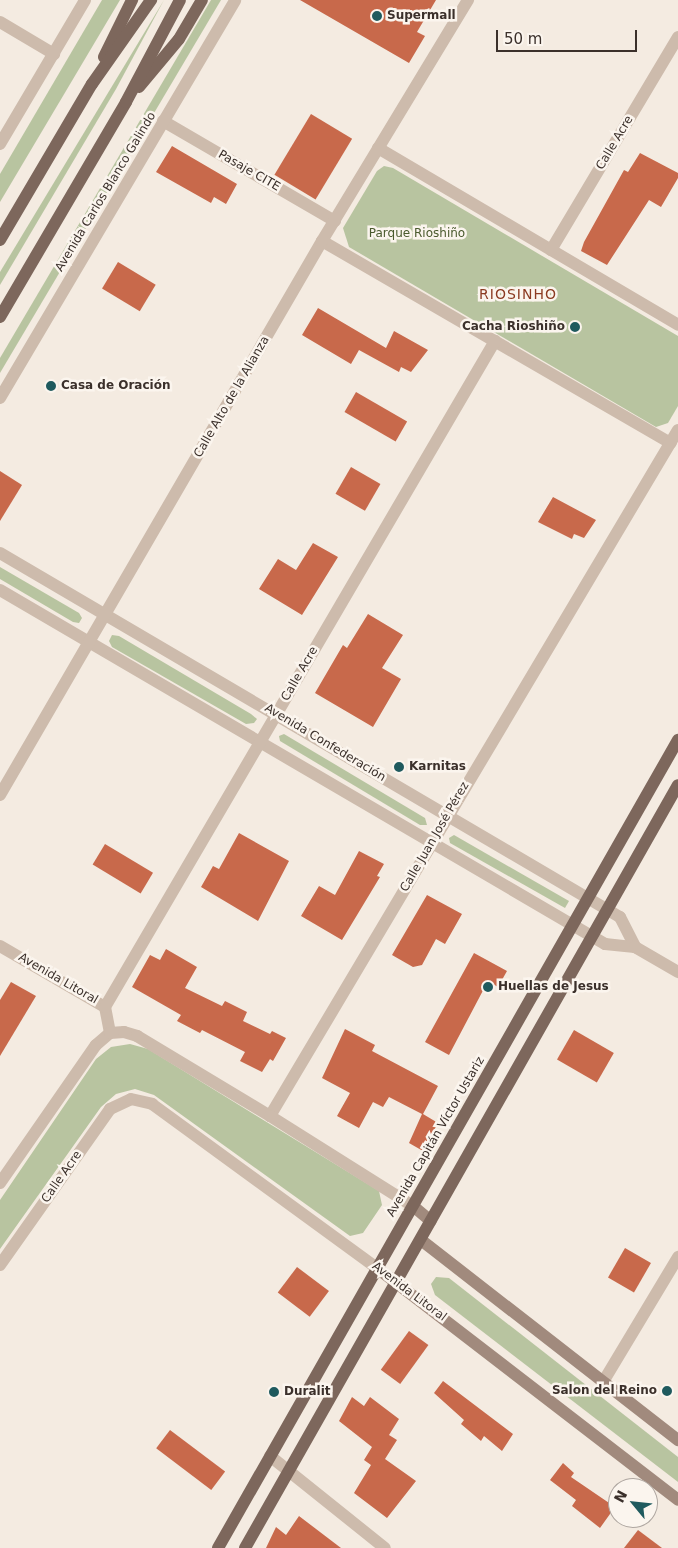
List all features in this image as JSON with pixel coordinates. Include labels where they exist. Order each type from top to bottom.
[{"type":"main road","points":[[92,84],[132,0]]},
{"type":"main road","points":[[0,240],[92,84],[151,0]]},
{"type":"main road","points":[[0,316],[126,102],[180,0]]},
{"type":"main road","points":[[126,102],[179,39],[202,0]]},
{"type":"main road","name":"Avenida Capitán Víctor Ustariz","points":[[218,1548],[678,740]]},
{"type":"main road","points":[[245,1548],[678,785]]},
{"type":"main road","points":[[413,1206],[431,1221]]},
{"type":"main road","points":[[421,1240],[678,1440]]},
{"type":"main road","name":"Avenida Litoral","points":[[377,1268],[678,1500]]},
{"type":"street","points":[[0,144],[86,0]]},
{"type":"street","name":"Avenida Carlos Blanco Galindo","points":[[0,398],[235,0]]},
{"type":"street","name":"Calle Alto de la Alianza","points":[[0,795],[322,241],[468,0]]},
{"type":"street","points":[[0,22],[54,54]]},
{"type":"street","name":"Calle Acre","points":[[551,250],[678,37]]},
{"type":"street","name":"Pasaje CITE","points":[[163,121],[335,221]]},
{"type":"street","points":[[378,148],[678,325]]},
{"type":"street","points":[[322,241],[671,443]]},
{"type":"street","name":"Calle Acre","points":[[106,1007],[495,342]]},
{"type":"street","name":"Calle Juan José Pérez","points":[[270,1116],[446,817],[678,430]]},
{"type":"street","name":"Avenida Confederación","points":[[0,553],[277,713],[446,817],[608,909],[620,917],[635,947]]},
{"type":"street","points":[[0,590],[90,641],[431,844],[605,944],[635,947],[678,972]]},
{"type":"street","name":"Avenida Litoral","points":[[0,946],[106,1007],[110,1034]]},
{"type":"street","points":[[0,1183],[66,1084],[96,1045],[110,1034],[124,1032],[137,1036],[270,1116],[413,1206]]},
{"type":"street","name":"Calle Acre","points":[[0,1265],[110,1109],[131,1099]]},
{"type":"street","name":"Avenida Litoral","points":[[131,1099],[152,1104],[377,1268]]},
{"type":"street","points":[[604,1382],[678,1257]]},
{"type":"street","points":[[270,1456],[385,1548]]},
{"type":"green space","points":[[102,0],[120,0],[0,202],[0,174]]},
{"type":"green space","points":[[164,0],[116,89],[0,285],[0,272]]},
{"type":"green space","points":[[211,0],[221,0],[0,373],[0,358]]},
{"type":"green space","name":"Parque Rioshiño","points":[[384,166],[393,168],[678,336],[678,406],[668,423],[656,427],[349,247],[343,228],[377,171]]},
{"type":"green space","points":[[0,567],[79,613],[82,618],[79,623],[73,622],[0,579]]},
{"type":"green space","points":[[112,635],[119,636],[257,719],[254,723],[246,724],[112,647],[109,641]]},
{"type":"green space","points":[[284,734],[425,818],[427,825],[420,825],[280,741],[279,736]]},
{"type":"green space","points":[[454,835],[569,901],[565,908],[450,843],[449,838]]},
{"type":"green space","points":[[130,1044],[148,1049],[379,1191],[382,1205],[363,1233],[350,1236],[154,1095],[135,1089],[116,1094],[101,1107],[0,1249],[0,1200],[96,1059],[111,1047]]},
{"type":"green space","points":[[436,1277],[449,1278],[678,1457],[678,1482],[435,1295],[431,1284]]},
{"type":"building","name":"Supermall","points":[[300,0],[436,0],[417,32],[425,36],[409,63]]},
{"type":"building","points":[[311,114],[352,139],[316,200],[274,175]]},
{"type":"building","points":[[172,146],[237,184],[226,204],[214,197],[211,203],[156,172]]},
{"type":"building","points":[[640,153],[678,173],[678,178],[661,207],[649,200],[607,265],[581,251],[584,242],[624,170],[628,172]]},
{"type":"building","points":[[118,262],[156,285],[140,311],[102,289]]},
{"type":"building","points":[[318,308],[386,348],[394,331],[428,350],[411,372],[401,367],[399,372],[359,350],[351,364],[302,335]]},
{"type":"building","points":[[356,392],[407,422],[396,441],[344,412]]},
{"type":"building","points":[[351,467],[380,484],[365,511],[336,494]]},
{"type":"building","points":[[0,471],[22,485],[0,521]]},
{"type":"building","points":[[553,497],[596,520],[584,538],[574,534],[572,539],[538,522]]},
{"type":"building","points":[[313,543],[338,557],[302,615],[259,589],[278,559],[296,570]]},
{"type":"building","points":[[368,614],[403,635],[382,668],[401,679],[373,727],[315,693],[343,645],[347,648]]},
{"type":"building","points":[[239,833],[289,861],[258,921],[201,887],[213,866],[219,869]]},
{"type":"building","points":[[105,844],[153,873],[141,893],[93,865]]},
{"type":"building","points":[[359,851],[384,864],[377,876],[380,877],[342,940],[301,916],[319,886],[335,895]]},
{"type":"building","points":[[427,895],[462,914],[445,944],[436,939],[422,965],[413,967],[392,955]]},
{"type":"building","points":[[166,949],[197,967],[185,988],[222,1006],[225,1001],[247,1012],[243,1021],[270,1034],[272,1031],[286,1038],[273,1061],[270,1059],[262,1072],[240,1061],[245,1052],[202,1030],[200,1033],[177,1021],[181,1015],[132,987],[150,955],[160,960]]},
{"type":"building","points":[[474,953],[507,971],[498,987],[488,981],[449,1055],[425,1042]]},
{"type":"building","points":[[11,982],[36,996],[0,1056],[0,1000]]},
{"type":"building","points":[[345,1029],[375,1045],[372,1051],[438,1086],[423,1114],[438,1123],[423,1151],[409,1143],[422,1114],[389,1097],[383,1107],[373,1102],[359,1128],[337,1116],[350,1093],[322,1078]]},
{"type":"building","points":[[574,1030],[614,1053],[597,1082],[557,1059]]},
{"type":"building","points":[[625,1248],[651,1263],[634,1292],[608,1277]]},
{"type":"building","points":[[297,1267],[329,1291],[310,1317],[278,1293]]},
{"type":"building","points":[[409,1331],[428,1345],[400,1384],[381,1370]]},
{"type":"building","points":[[443,1381],[513,1434],[502,1451],[484,1436],[481,1441],[461,1424],[464,1420],[434,1393]]},
{"type":"building","points":[[352,1397],[364,1406],[370,1397],[399,1419],[389,1435],[397,1440],[385,1459],[416,1481],[387,1518],[354,1493],[371,1465],[364,1460],[372,1447],[339,1421]]},
{"type":"building","points":[[170,1430],[225,1472],[211,1490],[156,1448]]},
{"type":"building","points":[[563,1463],[574,1473],[571,1477],[608,1502],[608,1517],[600,1528],[572,1506],[576,1500],[550,1480]]},
{"type":"building","points":[[299,1516],[341,1548],[266,1548],[276,1527],[286,1535]]},
{"type":"building","points":[[638,1530],[662,1548],[624,1548]]},
{"type":"place","name":"Supermall","points":[[377,16]]},
{"type":"place","name":"Cacha Rioshiño","points":[[575,327]]},
{"type":"place","name":"Casa de Oración","points":[[51,386]]},
{"type":"place","name":"Karnitas","points":[[399,767]]},
{"type":"place","name":"Huellas de Jesus","points":[[488,987]]},
{"type":"place","name":"Salon del Reino","points":[[667,1391]]},
{"type":"place","name":"Duralit","points":[[274,1392]]},
{"type":"district","name":"RIOSINHO","points":[[518,294]]}]
